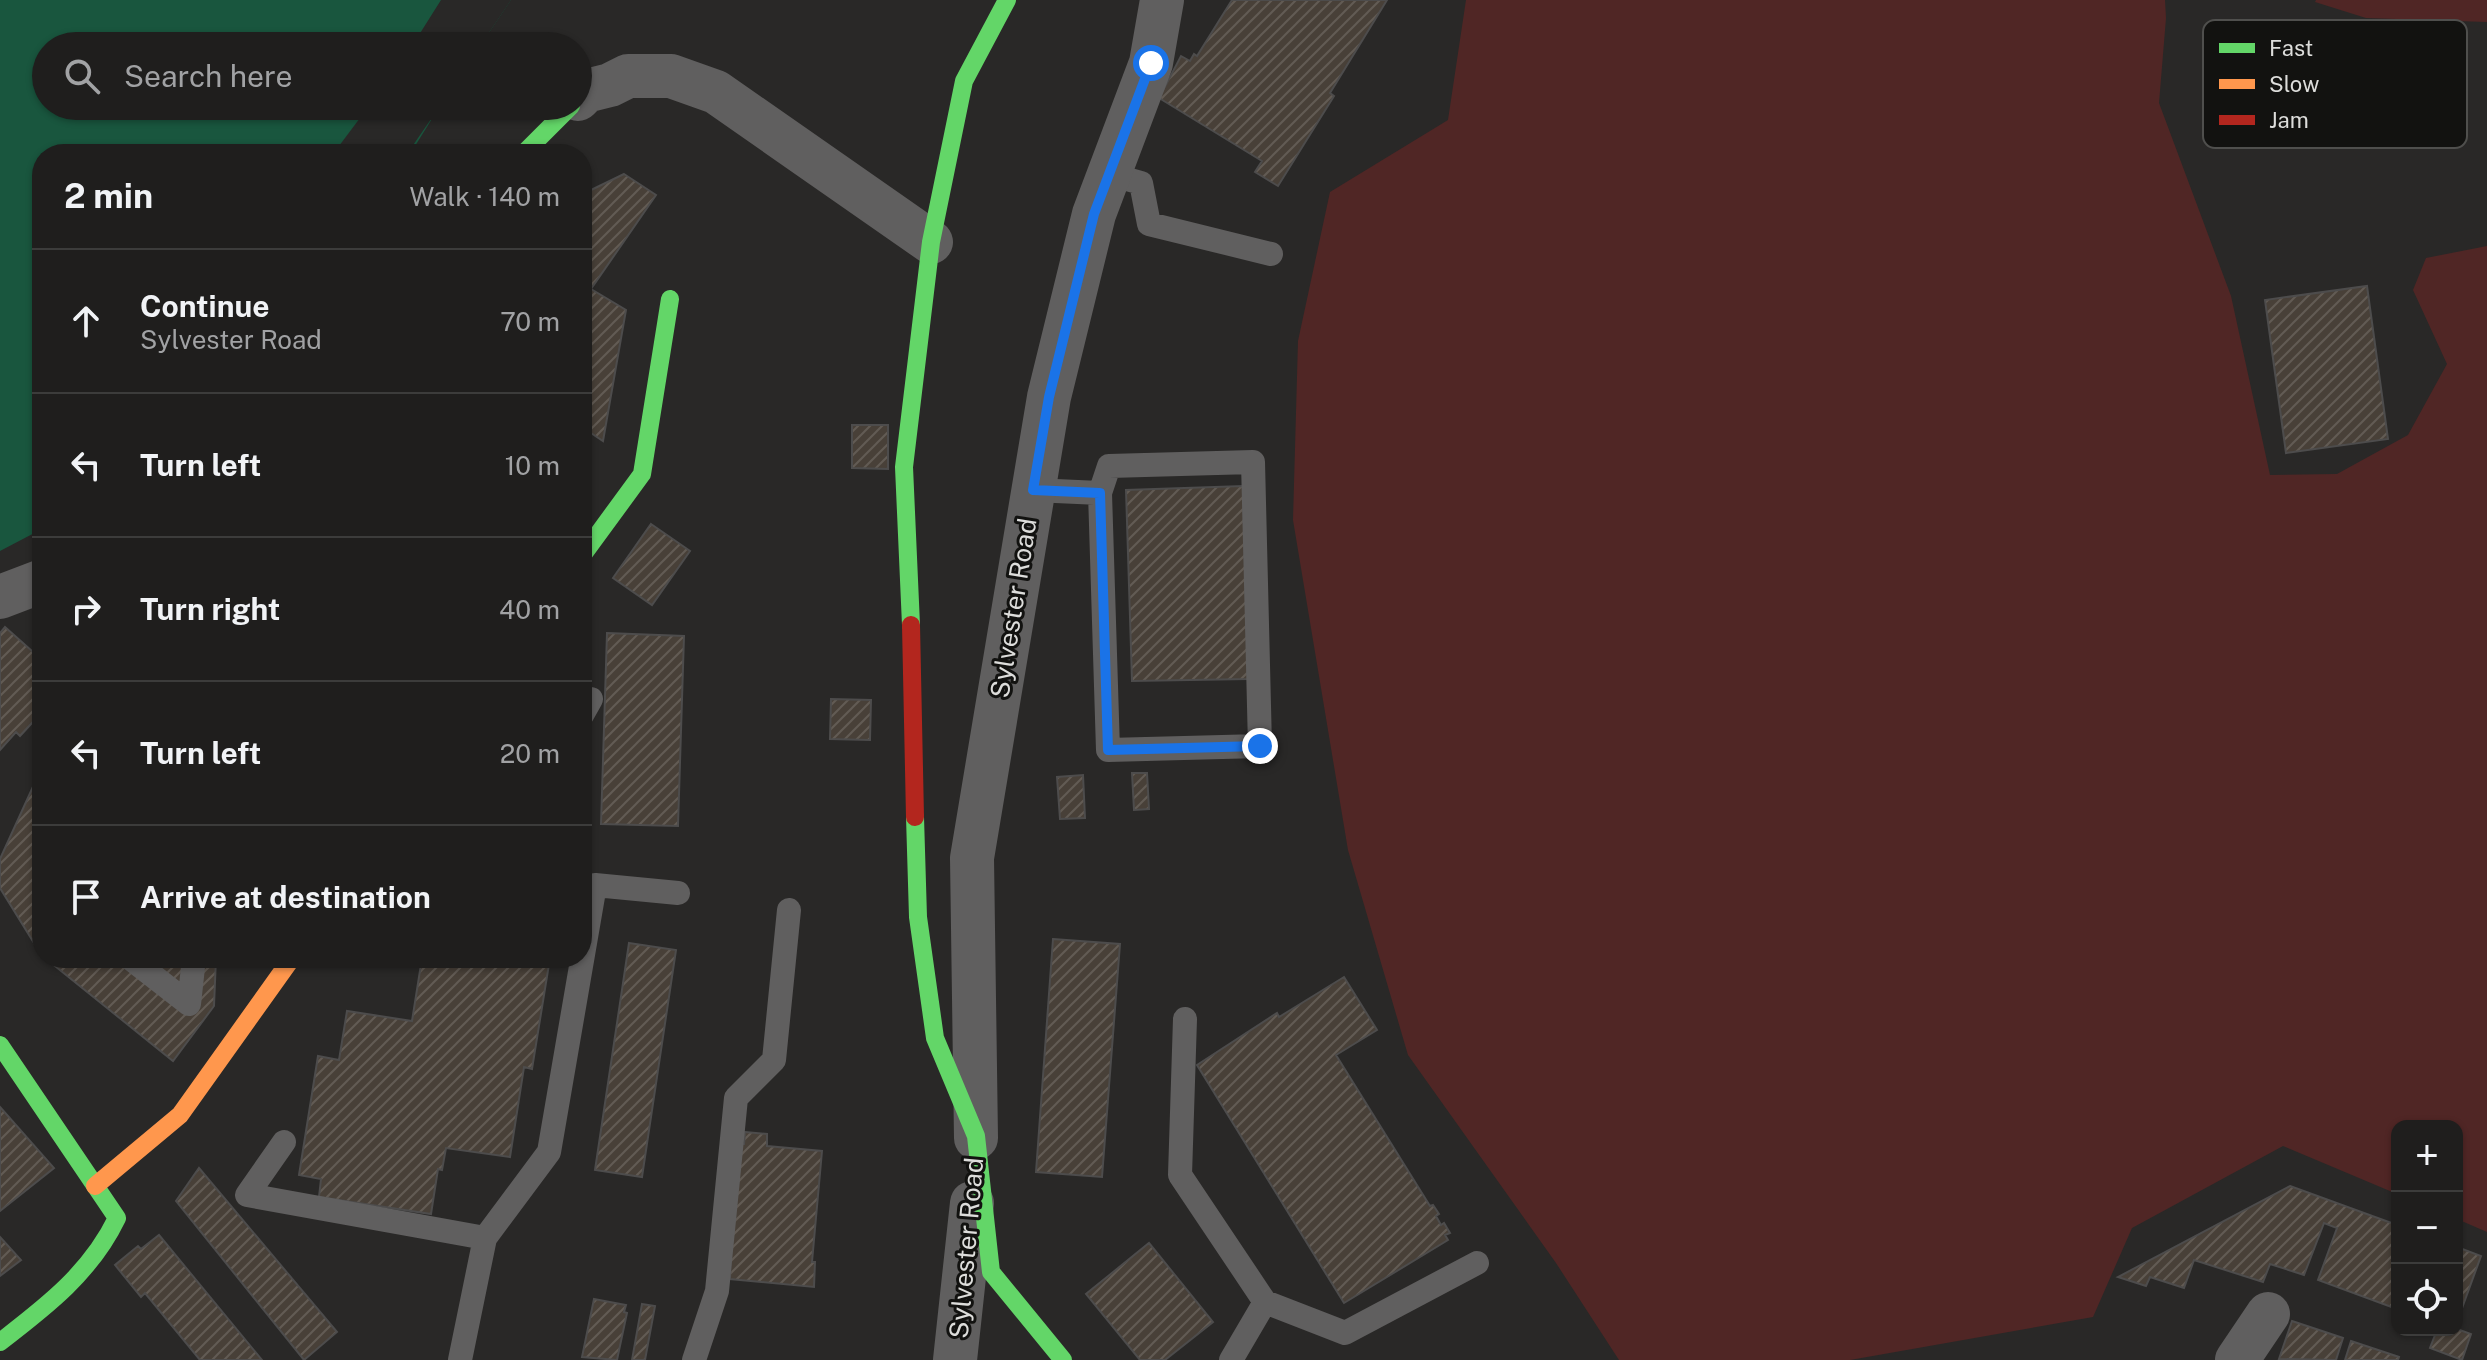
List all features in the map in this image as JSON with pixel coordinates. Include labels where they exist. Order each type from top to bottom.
[{"type":"street","points":[[976,1136],[935,1038],[918,917],[904,467],[931,242],[964,81],[1007,0]]},
{"type":"street","name":"Sylvester Road","points":[[955,1360],[970,1241],[976,1136],[972,858],[1049,397],[1094,214],[1151,63],[1162,0]]},
{"type":"street","points":[[592,90],[628,76],[671,76],[716,92],[931,242]]},
{"type":"street","points":[[533,144],[557,120]]},
{"type":"street","points":[[592,542],[642,474],[670,299]]},
{"type":"street","points":[[0,597],[32,585]]},
{"type":"street","points":[[95,1186],[180,1115],[285,968]]},
{"type":"street","points":[[0,1045],[117,1218],[108,1240],[66,1290],[0,1342]]},
{"type":"street","name":"Sylvester Road","points":[[976,1136],[991,1272],[1063,1360]]},
{"type":"street","points":[[2237,1360],[2268,1314]]},
{"type":"lane","points":[[1109,174],[1141,183],[1149,224],[1271,254]]},
{"type":"lane","points":[[1253,462],[1260,746],[1108,750],[1100,493],[1109,466],[1253,462]]},
{"type":"lane","points":[[1033,490],[1100,493]]},
{"type":"lane","points":[[592,885],[678,893]]},
{"type":"lane","points":[[694,1360],[717,1291],[736,1098],[774,1060],[789,910]]},
{"type":"lane","points":[[143,968],[189,1004],[193,968]]},
{"type":"lane","points":[[460,1360],[485,1238],[549,1152],[576,968]]},
{"type":"lane","points":[[1185,1019],[1180,1175],[1265,1302],[1345,1333],[1477,1263]]},
{"type":"lane","points":[[284,1142],[247,1195],[485,1238]]},
{"type":"lane","points":[[1231,1360],[1265,1302]]},
{"type":"shaded area","points":[[0,0],[511,0],[489,32],[32,32],[32,120],[431,120],[416,144],[32,144],[32,534],[0,551]]},
{"type":"shaded area","points":[[1466,0],[2165,0],[2159,103],[2231,296],[2270,475],[2337,474],[2408,435],[2447,364],[2413,290],[2426,258],[2487,246],[2487,1232],[2463,1222],[2463,1120],[2391,1120],[2391,1191],[2283,1146],[2132,1228],[2093,1317],[1850,1360],[1619,1360],[1556,1263],[1408,1055],[1348,850],[1293,520],[1298,341],[1330,192],[1448,120]]},
{"type":"shaded area","points":[[2487,0],[2487,22],[2366,18],[2315,2]]},
{"type":"pier","points":[[441,0],[511,0],[489,32],[421,32]]},
{"type":"pier","points":[[358,120],[430,120],[414,144],[340,144]]},
{"type":"building","points":[[1232,0],[1387,0],[1330,93],[1334,96],[1278,186],[1255,172],[1262,161],[1159,98],[1181,56],[1190,61],[1194,54],[1197,56]]},
{"type":"building","points":[[624,174],[656,195],[592,288],[592,190]]},
{"type":"building","points":[[2367,286],[2388,439],[2286,453],[2265,300]]},
{"type":"building","points":[[592,290],[626,310],[603,441],[592,434]]},
{"type":"building","points":[[852,425],[888,425],[888,469],[852,468]]},
{"type":"building","points":[[1243,486],[1248,679],[1132,681],[1126,490]]},
{"type":"building","points":[[651,524],[690,551],[652,605],[613,578]]},
{"type":"building","points":[[5,627],[32,651],[32,723],[20,736],[16,732],[0,750],[0,633]]},
{"type":"building","points":[[607,633],[684,636],[678,826],[601,824]]},
{"type":"building","points":[[831,699],[871,700],[870,740],[830,739]]},
{"type":"building","points":[[1132,773],[1147,773],[1149,809],[1134,810]]},
{"type":"building","points":[[1083,775],[1085,818],[1060,819],[1057,777]]},
{"type":"building","points":[[32,789],[32,940],[0,888],[0,859]]},
{"type":"building","points":[[1053,939],[1120,944],[1102,1177],[1036,1172]]},
{"type":"building","points":[[629,943],[676,950],[642,1177],[595,1170]]},
{"type":"building","points":[[57,968],[216,968],[214,1006],[173,1061]]},
{"type":"building","points":[[420,968],[548,968],[532,1069],[524,1067],[510,1157],[446,1148],[442,1170],[438,1169],[431,1214],[319,1197],[321,1179],[299,1175],[318,1056],[339,1060],[347,1011],[412,1021]]},
{"type":"building","points":[[1344,977],[1377,1030],[1336,1055],[1430,1206],[1433,1205],[1439,1214],[1436,1216],[1441,1225],[1444,1223],[1450,1233],[1445,1235],[1448,1240],[1344,1303],[1197,1065],[1277,1013],[1279,1017]]},
{"type":"building","points":[[0,1107],[54,1168],[0,1211]]},
{"type":"building","points":[[745,1132],[767,1134],[767,1146],[822,1151],[812,1262],[815,1262],[814,1287],[730,1279],[735,1144],[744,1144]]},
{"type":"building","points":[[199,1168],[337,1332],[304,1360],[176,1201]]},
{"type":"building","points":[[2290,1186],[2391,1223],[2391,1307],[2318,1280],[2337,1228],[2324,1223],[2304,1275],[2270,1264],[2263,1282],[2194,1260],[2184,1288],[2150,1277],[2146,1286],[2118,1277]]},
{"type":"building","points":[[159,1235],[262,1360],[200,1360],[145,1293],[141,1297],[115,1265],[138,1246],[141,1249]]},
{"type":"building","points":[[0,1237],[21,1260],[0,1276]]},
{"type":"building","points":[[1149,1243],[1213,1322],[1165,1360],[1140,1360],[1086,1294]]},
{"type":"building","points":[[2463,1249],[2481,1256],[2463,1306]]},
{"type":"building","points":[[594,1299],[626,1305],[617,1360],[582,1357]]},
{"type":"building","points":[[642,1304],[655,1306],[645,1360],[632,1360]]},
{"type":"building","points":[[2292,1321],[2343,1338],[2336,1360],[2279,1359]]},
{"type":"building","points":[[2463,1331],[2471,1334],[2462,1360],[2430,1348],[2435,1336],[2463,1336]]},
{"type":"building","points":[[2351,1341],[2399,1357],[2398,1360],[2345,1360]]},
{"type":"traffic: fast","points":[[911,625],[904,467],[931,242],[964,81],[1007,0]]},
{"type":"traffic: fast","points":[[533,144],[557,120]]},
{"type":"traffic: fast","points":[[592,542],[642,474],[670,299]]},
{"type":"traffic: fast","points":[[915,817],[918,917],[935,1038],[976,1136],[991,1272],[1063,1360]]},
{"type":"traffic: fast","points":[[0,1045],[117,1218],[94,1255],[66,1287],[0,1342]]},
{"type":"traffic: slow","points":[[95,1186],[180,1115],[285,968]]},
{"type":"traffic: jam","points":[[911,625],[915,817]]},
{"type":"route","points":[[1151,63],[1094,214],[1049,397],[1033,490],[1100,493],[1108,750],[1260,746]]}]
